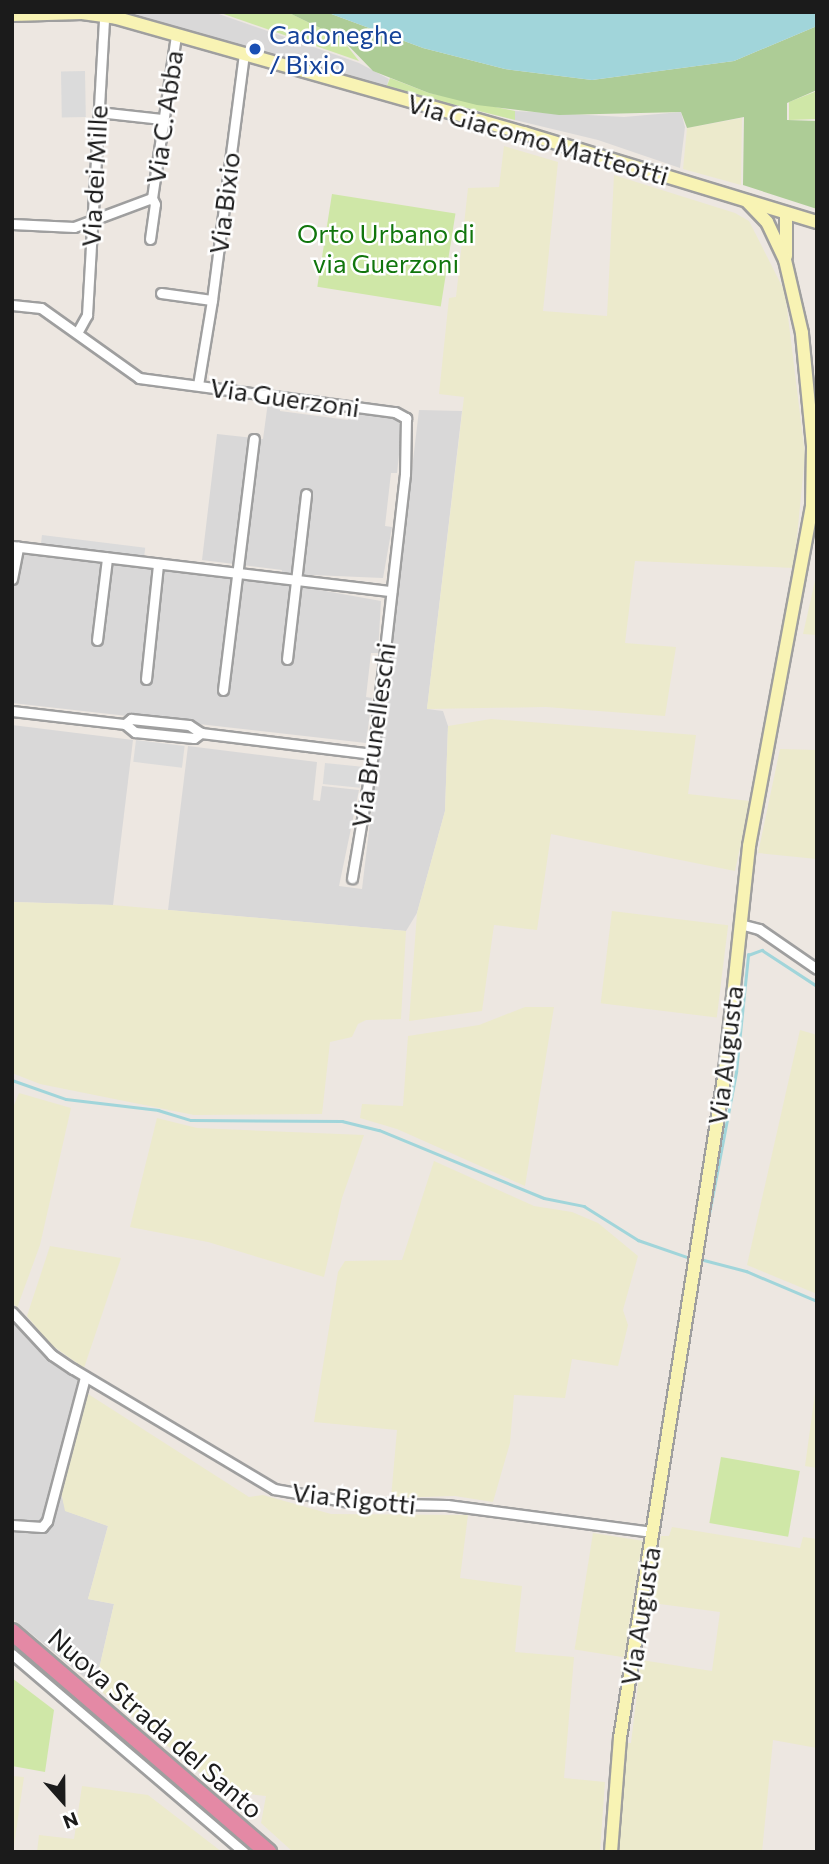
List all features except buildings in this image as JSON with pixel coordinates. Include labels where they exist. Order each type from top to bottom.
[{"type":"highway","name":"Nuova Strada del Santo","points":[[12,1632],[268,1852]]},
{"type":"street","name":"Via Giacomo Matteotti","points":[[12,15],[104,16],[244,54],[812,221]]},
{"type":"street","name":"Via dei Mille","points":[[77,333],[87,315],[104,16]]},
{"type":"street","name":"Via C. Abba","points":[[150,239],[162,119],[176,35]]},
{"type":"street","name":"Via Bixio","points":[[198,385],[212,300],[244,54]]},
{"type":"street","points":[[98,112],[162,119]]},
{"type":"street","points":[[12,224],[74,227],[152,198]]},
{"type":"street","name":"Via Augusta","points":[[611,1852],[617,1762],[693,1260],[725,1071],[749,846],[813,505],[804,354],[785,260],[773,233],[747,201]]},
{"type":"street","points":[[773,233],[786,213]]},
{"type":"street","name":"Via Augusta","points":[[785,260],[789,233],[786,213]]},
{"type":"street","points":[[789,233],[812,221]]},
{"type":"street","points":[[161,293],[212,300]]},
{"type":"street","name":"Via Guerzoni","points":[[12,305],[41,308],[139,379],[395,412],[406,418],[406,462],[391,591]]},
{"type":"street","points":[[223,690],[254,439]]},
{"type":"street","points":[[287,659],[306,494]]},
{"type":"street","points":[[12,579],[15,547],[391,591]]},
{"type":"street","points":[[97,640],[107,558]]},
{"type":"street","points":[[146,680],[159,564]]},
{"type":"street","name":"Via Brunelleschi","points":[[352,878],[373,754],[391,591]]},
{"type":"street","points":[[12,711],[125,724],[131,719],[179,724],[198,728],[201,733],[373,754]]},
{"type":"street","points":[[740,924],[759,929],[817,969]]},
{"type":"street","name":"Via Rigotti","points":[[12,1312],[52,1355],[85,1377],[248,1475],[287,1493],[354,1503],[447,1505],[652,1532]]},
{"type":"street","points":[[12,1525],[42,1527],[47,1521],[85,1377]]},
{"type":"street","points":[[12,1654],[244,1852]]},
{"type":"shaded area","points":[[128,12],[213,12],[359,63],[389,79],[386,88],[356,81]]},
{"type":"shaded area","points":[[61,71],[85,71],[86,117],[62,117]]},
{"type":"shaded area","points":[[515,111],[624,117],[681,112],[685,127],[680,168],[598,140],[515,120]]},
{"type":"shaded area","points":[[742,118],[741,185],[683,169],[687,128]]},
{"type":"shaded area","points":[[504,146],[558,162],[543,311],[607,316],[614,175],[735,213],[749,221],[785,292],[805,455],[794,568],[635,561],[625,643],[676,647],[665,716],[546,707],[427,709],[464,397],[439,394],[449,298],[456,297],[468,188],[499,187]]},
{"type":"shaded area","points":[[282,401],[331,408],[329,416],[281,409]]},
{"type":"shaded area","points":[[268,402],[280,403],[280,411],[348,420],[350,413],[396,419],[402,427],[397,473],[391,473],[385,526],[392,527],[383,578],[312,575],[314,589],[381,601],[378,653],[371,653],[366,697],[372,698],[366,743],[12,703],[12,551],[278,584],[282,570],[202,560],[217,434],[263,439]]},
{"type":"shaded area","points":[[419,410],[462,411],[427,709],[443,711],[448,726],[445,811],[417,913],[406,931],[168,910],[188,746],[317,762],[313,800],[320,801],[322,786],[359,790],[339,886],[362,889]]},
{"type":"shaded area","points":[[42,535],[145,548],[144,557],[41,544]]},
{"type":"shaded area","points":[[817,572],[817,635],[803,634]]},
{"type":"shaded area","points":[[491,719],[696,735],[688,794],[750,801],[735,871],[551,834],[537,930],[494,925],[482,1011],[409,1021],[417,913],[445,811],[448,726]]},
{"type":"shaded area","points":[[12,725],[133,740],[113,905],[12,902]]},
{"type":"shaded area","points":[[136,740],[185,746],[182,768],[133,762]]},
{"type":"shaded area","points":[[780,749],[817,750],[817,859],[758,853]]},
{"type":"shaded area","points":[[325,763],[362,767],[360,788],[323,784]]},
{"type":"shaded area","points":[[12,902],[113,905],[406,931],[401,1019],[366,1020],[358,1024],[352,1037],[330,1042],[322,1114],[194,1115],[40,1084],[12,1073]]},
{"type":"shaded area","points":[[612,911],[728,925],[717,1018],[601,1003]]},
{"type":"shaded area","points":[[525,1007],[554,1007],[525,1186],[397,1129],[360,1118],[362,1104],[403,1106],[408,1036],[479,1025]]},
{"type":"shaded area","points":[[800,1030],[817,1035],[817,1294],[747,1265]]},
{"type":"shaded area","points":[[19,1093],[71,1108],[40,1245],[17,1308],[12,1302],[12,1110]]},
{"type":"shaded area","points":[[157,1118],[197,1128],[364,1135],[342,1198],[324,1277],[208,1242],[130,1227]]},
{"type":"shaded area","points":[[434,1161],[534,1206],[572,1212],[598,1223],[638,1256],[623,1310],[628,1325],[618,1366],[572,1359],[565,1398],[514,1395],[510,1443],[493,1502],[455,1496],[391,1498],[397,1430],[314,1422],[338,1272],[345,1261],[402,1260]]},
{"type":"shaded area","points":[[50,1246],[121,1258],[84,1368],[50,1344],[27,1316]]},
{"type":"shaded area","points":[[12,1302],[50,1344],[81,1368],[87,1385],[61,1493],[66,1511],[108,1526],[88,1599],[114,1604],[95,1686],[12,1618]]},
{"type":"shaded area","points":[[817,1379],[817,1468],[805,1466]]},
{"type":"shaded area","points":[[85,1392],[249,1497],[263,1495],[331,1514],[468,1515],[460,1578],[522,1586],[515,1652],[574,1657],[564,1778],[605,1782],[600,1852],[293,1852],[261,1823],[266,1796],[222,1791],[95,1686],[114,1604],[88,1599],[108,1526],[65,1511],[61,1492]]},
{"type":"shaded area","points":[[672,1527],[800,1548],[803,1537],[817,1539],[817,1748],[773,1740],[762,1852],[615,1852],[624,1743],[631,1743],[641,1660],[712,1671],[720,1612],[652,1603],[661,1536],[669,1536]]},
{"type":"shaded area","points":[[593,1533],[642,1541],[624,1657],[575,1650]]},
{"type":"shaded area","points":[[12,1776],[24,1777],[13,1852],[12,1852]]},
{"type":"shaded area","points":[[82,1786],[148,1795],[222,1852],[37,1852],[39,1835],[74,1839]]},
{"type":"green space","points":[[218,12],[287,12],[341,38],[359,61]]},
{"type":"green space","points":[[287,12],[326,12],[423,48],[505,69],[592,80],[734,61],[817,26],[817,90],[787,103],[787,120],[817,121],[817,209],[743,185],[744,117],[687,128],[681,112],[559,115],[477,105],[429,93],[373,71],[341,38]]},
{"type":"green space","points":[[390,78],[429,93],[515,111],[515,120],[386,88]]},
{"type":"green space","points":[[817,91],[817,119],[789,120],[789,102]]},
{"type":"green space","name":"Orto Urbano di via Guerzoni","points":[[332,194],[455,214],[441,306],[317,287]]},
{"type":"green space","points":[[721,1457],[800,1471],[788,1537],[709,1523]]},
{"type":"green space","points":[[12,1678],[54,1710],[45,1772],[12,1766]]},
{"type":"water","points":[[326,12],[817,12],[817,26],[734,61],[592,80],[505,69],[423,48]]},
{"type":"waterway","points":[[709,1214],[736,1072],[748,955],[762,950],[817,986]]},
{"type":"waterway","points":[[12,1080],[66,1099],[158,1110],[191,1120],[342,1121],[379,1130],[544,1198],[584,1206],[638,1240],[690,1258]]},
{"type":"waterway","points":[[700,1259],[746,1271],[817,1301]]},
{"type":"place","name":"Cadoneghe / Bixio","points":[[255,49]]}]
